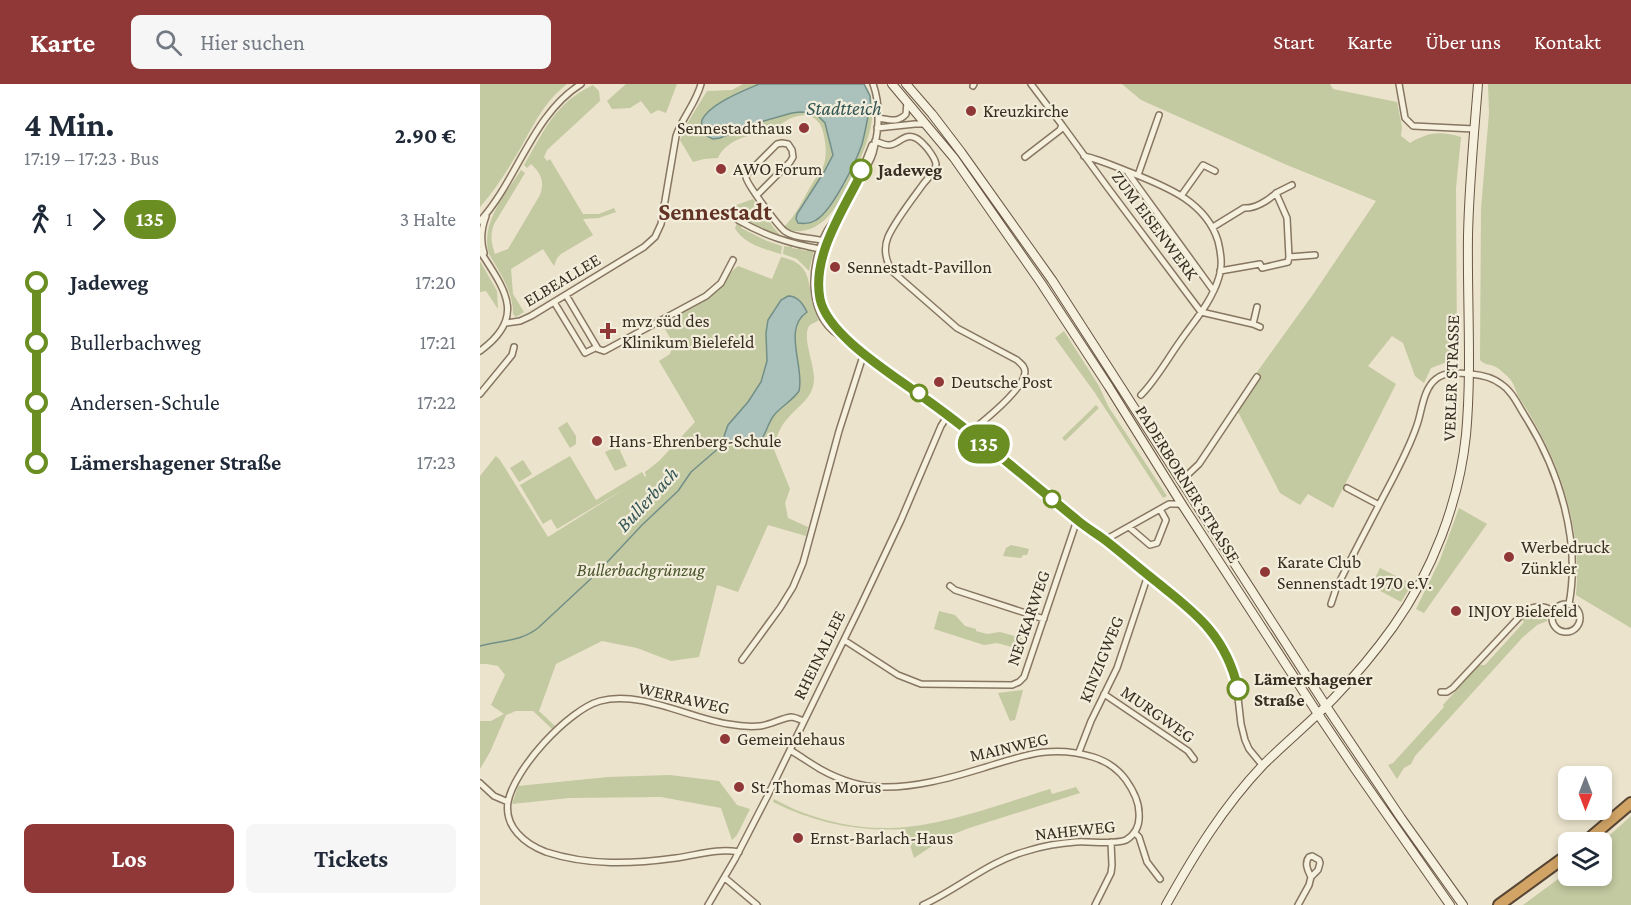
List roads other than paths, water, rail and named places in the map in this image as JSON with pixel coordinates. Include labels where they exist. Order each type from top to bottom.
[{"type":"highway","points":[[1597,832],[1631,804]]},
{"type":"highway","points":[[1603,832],[1631,804]]},
{"type":"highway","points":[[1499,905],[1558,862]]},
{"type":"highway","points":[[1512,905],[1558,870]]},
{"type":"main road","name":"PADERBORNER STRASSE","points":[[892,84],[927,124],[977,189],[1035,273],[1183,507],[1318,714],[1450,905]]},
{"type":"main road","name":"VERLER STRASSE","points":[[1318,714],[1374,652],[1413,595],[1436,548],[1453,498],[1466,436],[1469,374],[1468,216],[1478,84]]},
{"type":"main road","name":"PADERBORNER STRASSE","points":[[909,87],[974,168],[1052,280],[1326,706],[1463,905]]},
{"type":"main road","points":[[1166,905],[1203,841],[1233,800],[1263,765],[1318,714]]},
{"type":"street","points":[[480,221],[552,108],[581,84]]},
{"type":"street","name":"ELBEALLEE","points":[[506,323],[526,319],[648,245],[655,237],[662,221],[676,136],[701,84]]},
{"type":"street","points":[[846,339],[838,336],[824,321],[817,306],[814,279],[820,249],[874,151],[879,105],[873,84]]},
{"type":"street","name":"ZUM EISENWERK","points":[[1031,84],[1201,312]]},
{"type":"street","points":[[1399,84],[1405,118],[1413,126],[1474,129]]},
{"type":"street","points":[[878,118],[900,120],[906,114],[907,101]]},
{"type":"street","points":[[1138,176],[1159,115]]},
{"type":"street","points":[[877,128],[927,124]]},
{"type":"street","points":[[1025,157],[1060,130],[1062,125]]},
{"type":"street","points":[[1410,132],[1413,126]]},
{"type":"street","points":[[874,141],[890,145],[905,137],[913,136],[921,141],[936,164],[933,172],[888,237],[886,257],[891,270],[957,328],[1017,360],[1025,369],[1021,381],[1008,398],[992,415],[970,432]]},
{"type":"street","points":[[757,195],[791,160],[793,152],[790,145],[782,143],[776,146],[748,173],[746,178],[757,195],[783,230],[790,235],[825,242]]},
{"type":"street","points":[[1084,156],[1174,191],[1192,203],[1213,227],[1220,249],[1220,271],[1214,290],[1201,312],[1141,395]]},
{"type":"street","points":[[1181,196],[1203,165],[1215,171]]},
{"type":"street","points":[[1127,171],[1214,290]]},
{"type":"street","points":[[1213,227],[1244,208],[1250,209],[1292,185]]},
{"type":"street","points":[[1220,271],[1260,264],[1262,268],[1288,262],[1287,218],[1276,193]]},
{"type":"street","points":[[487,213],[481,231],[482,246],[488,263]]},
{"type":"street","points":[[738,220],[774,238],[820,249]]},
{"type":"street","points":[[804,246],[807,238]]},
{"type":"street","points":[[825,242],[820,270],[820,298],[829,319],[846,339],[970,432],[1188,607],[1209,629],[1230,663],[1235,676],[1245,740],[1263,765]]},
{"type":"street","points":[[480,251],[505,294],[507,308],[506,323],[497,338],[480,351]]},
{"type":"street","points":[[1289,257],[1315,255]]},
{"type":"street","points":[[566,295],[600,351],[608,350],[706,296],[721,283],[733,260]]},
{"type":"street","points":[[554,302],[585,354],[597,347]]},
{"type":"street","points":[[1253,324],[1257,307]]},
{"type":"street","points":[[1201,312],[1260,327]]},
{"type":"street","points":[[480,394],[512,355],[514,347]]},
{"type":"street","points":[[742,660],[780,608],[793,587],[803,563],[839,431],[864,353]]},
{"type":"street","points":[[1330,604],[1395,475],[1415,431],[1430,386],[1441,376],[1469,374],[1492,378],[1506,387],[1529,422],[1548,460],[1560,495],[1571,544],[1573,570],[1569,604]]},
{"type":"street","name":"PADERBORNER STRASSE","points":[[1181,481],[1199,464],[1257,377]]},
{"type":"street","name":"RHEINALLEE","points":[[708,905],[739,852],[844,640],[948,415]]},
{"type":"street","points":[[1347,488],[1379,505]]},
{"type":"street","points":[[1105,540],[1169,504],[1178,504],[1183,507]]},
{"type":"street","points":[[1129,527],[1150,545],[1157,543],[1166,520],[1160,509]]},
{"type":"street","name":"NECKARWEG","points":[[844,640],[898,675],[921,684],[1012,685],[1019,682],[1024,677],[1077,520]]},
{"type":"street","name":"KINZIGWEG","points":[[1079,753],[1117,668],[1148,575]]},
{"type":"street","points":[[950,586],[955,590],[1044,619]]},
{"type":"street","points":[[1561,604],[1569,604],[1576,608],[1579,623],[1573,630],[1563,632],[1555,627],[1551,619],[1553,611],[1561,604]]},
{"type":"street","points":[[1441,692],[1447,692],[1453,688],[1525,611],[1546,607],[1553,611]]},
{"type":"street","name":"MURGWEG","points":[[1104,694],[1188,751],[1194,759]]},
{"type":"street","name":"WERRAWEG","points":[[508,802],[514,786],[526,767],[556,730],[586,706],[600,701],[624,699],[647,702],[739,725],[758,726],[791,717],[804,721]]},
{"type":"street","name":"MAINWEG","points":[[790,750],[838,778],[866,786],[879,787],[898,787],[927,782],[1042,752],[1062,750],[1098,759],[1119,772],[1131,787],[1136,797],[1139,814],[1139,824],[1135,833],[1141,841],[1147,862],[1160,879]]},
{"type":"street","points":[[480,783],[494,796],[508,802],[512,826],[519,836],[540,850],[566,858],[621,864],[717,850],[739,852]]},
{"type":"street","name":"NAHEWEG","points":[[923,905],[1017,854],[1067,843],[1125,840],[1135,833]]},
{"type":"street","points":[[1095,905],[1111,873],[1111,842]]},
{"type":"street","points":[[1298,905],[1311,877]]},
{"type":"street","points":[[724,878],[756,905]]},
{"type":"water","name":"Stadtteich","points":[[759,84],[864,84],[870,96],[871,109],[855,162],[829,207],[812,222],[798,223],[797,214],[833,155],[825,123],[815,113],[792,113],[757,123],[720,138],[713,139],[703,134],[702,120],[706,114],[727,99]]},
{"type":"water","points":[[788,296],[802,303],[807,312],[800,319],[796,328],[799,391],[775,414],[761,440],[740,439],[722,448],[719,445],[728,425],[748,402],[761,382],[767,361],[768,320],[781,300]]},
{"type":"waterway","name":"Bullerbach","points":[[480,646],[518,638],[538,628],[597,573],[678,491],[691,472],[720,447]]},
{"type":"place","name":"Kreuzkirche","points":[[971,111]]},
{"type":"place","name":"Sennestadthaus","points":[[804,128]]},
{"type":"place","name":"AWO Forum","points":[[721,169]]},
{"type":"place","name":"Jadeweg","points":[[861,170]]},
{"type":"place","name":"Sennestadt-Pavillon","points":[[835,267]]},
{"type":"place","name":"mvz süd des Klinikum Bielefeld","points":[[608,331]]},
{"type":"place","name":"Deutsche Post","points":[[939,382]]},
{"type":"place","name":"Hans-Ehrenberg-Schule","points":[[597,441]]},
{"type":"place","name":"Werbedruck Zünkler","points":[[1509,557]]},
{"type":"place","name":"Karate Club Sennenstadt 1970 e.V.","points":[[1265,572]]},
{"type":"place","name":"INJOY Bielefeld","points":[[1456,611]]},
{"type":"place","name":"Lämershagener Straße","points":[[1238,689]]},
{"type":"place","name":"Gemeindehaus","points":[[725,739]]},
{"type":"place","name":"St. Thomas Morus","points":[[739,787]]},
{"type":"place","name":"Ernst-Barlach-Haus","points":[[798,838]]},
{"type":"district","name":"Sennestadt","points":[[715,211]]},
{"type":"park label","name":"Bullerbachgrünzug","points":[[641,570]]}]
